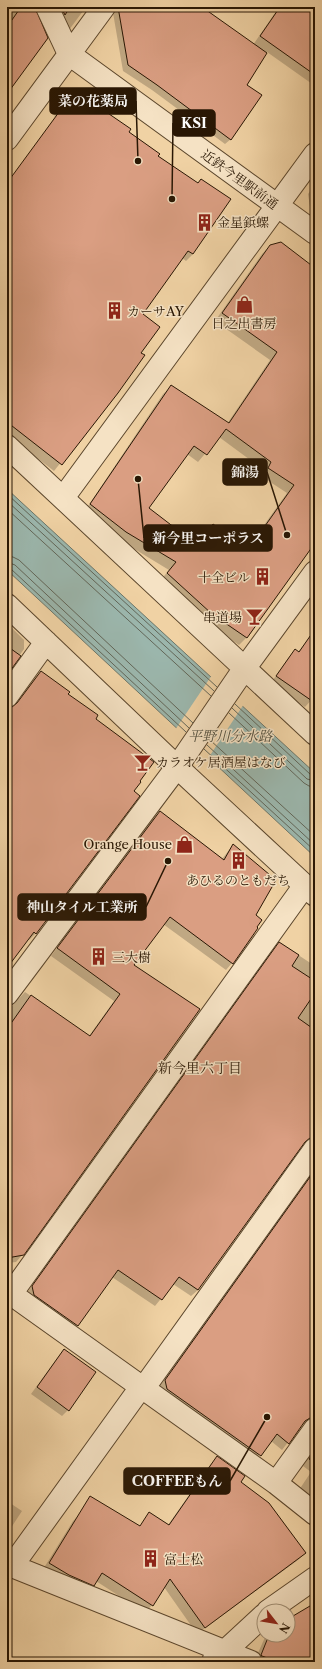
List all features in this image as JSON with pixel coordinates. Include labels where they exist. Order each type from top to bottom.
[{"type":"street","points":[[47,7],[69,54]]},
{"type":"street","points":[[7,139],[104,7]]},
{"type":"street","name":"近鉄今里駅前通","points":[[69,54],[315,233]]},
{"type":"street","points":[[63,498],[278,207],[315,154]]},
{"type":"street","points":[[7,446],[63,498],[240,675],[315,734]]},
{"type":"street","points":[[7,994],[179,763],[240,675],[315,572]]},
{"type":"street","points":[[7,605],[179,763],[310,890],[9,1292],[276,1483],[315,1514]]},
{"type":"street","points":[[7,696],[46,642]]},
{"type":"street","points":[[251,1662],[217,1657],[10,1565],[142,1388],[315,1149]]},
{"type":"street","points":[[276,1483],[315,1429]]},
{"type":"street","points":[[279,1603],[315,1578]]},
{"type":"street","points":[[217,1657],[256,1622]]},
{"type":"water","name":"平野川分水路","points":[[7,489],[315,773],[315,857],[7,570]]},
{"type":"pier","points":[[212,675],[244,704],[207,760],[175,730]]},
{"type":"building","points":[[21,7],[35,7],[48,38],[7,94],[7,27]]},
{"type":"building","points":[[61,7],[70,7],[65,15]]},
{"type":"building","points":[[118,7],[202,7],[267,53],[247,85],[262,95],[231,140],[128,65]]},
{"type":"building","points":[[280,7],[315,7],[315,75],[260,36]]},
{"type":"building","points":[[96,105],[131,129],[129,132],[160,154],[158,156],[198,183],[201,179],[231,199],[193,254],[188,251],[143,314],[160,327],[141,353],[145,355],[118,393],[62,465],[7,422],[7,183],[62,108]]},
{"type":"building","points":[[281,242],[315,268],[315,543],[247,638],[212,614],[167,573],[176,562],[126,532],[90,504],[171,385],[229,423],[277,352],[222,313],[270,245]],"holes":[[[226,429],[271,462],[268,468],[294,485],[248,550],[213,524],[202,538],[197,534],[192,541],[149,508],[194,446],[207,455]]]},
{"type":"building","points":[[315,629],[315,703],[276,676],[295,649],[299,652]]},
{"type":"building","points":[[7,646],[21,656],[7,675]]},
{"type":"building","points":[[41,671],[70,692],[68,694],[98,715],[96,719],[154,762],[134,791],[140,796],[36,934],[34,932],[7,968],[7,708],[12,707],[17,703]]},
{"type":"building","points":[[160,811],[224,860],[233,844],[276,880],[256,915],[262,920],[257,927],[258,928],[233,964],[170,917],[134,965],[200,1009],[24,1255],[7,1258],[7,1029],[31,995],[90,1036],[120,994],[57,948]]},
{"type":"building","points":[[279,942],[299,955],[292,966],[315,981],[315,993],[298,1018],[315,1030],[315,1137],[310,1138],[305,1142],[198,1290],[179,1277],[162,1300],[118,1270],[78,1326],[34,1295],[32,1286]]},
{"type":"building","points":[[315,1170],[315,1417],[305,1421],[289,1444],[277,1434],[261,1456],[167,1389],[165,1380]]},
{"type":"building","points":[[64,1349],[96,1372],[69,1411],[37,1387]]},
{"type":"building","points":[[315,1450],[315,1463],[309,1459]]},
{"type":"building","points":[[217,1456],[245,1476],[241,1482],[269,1503],[306,1553],[205,1628],[170,1579],[153,1606],[102,1573],[94,1586],[69,1575],[49,1563],[90,1496],[140,1526],[149,1512],[169,1525]]},
{"type":"building","points":[[315,1603],[315,1662],[278,1662],[262,1656],[261,1655],[266,1643],[296,1643],[296,1614]]},
{"type":"place","name":"菜の花薬局","points":[[138,161]]},
{"type":"place","name":"KSI","points":[[172,199]]},
{"type":"place","name":"金星鋲螺","points":[[204,222]]},
{"type":"place","name":"日之出書房","points":[[244,304]]},
{"type":"place","name":"カーサAY","points":[[114,311]]},
{"type":"place","name":"新今里コーポラス","points":[[138,479]]},
{"type":"place","name":"錦湯","points":[[287,535]]},
{"type":"place","name":"十全ビル","points":[[263,577]]},
{"type":"place","name":"串道場","points":[[255,617]]},
{"type":"place","name":"カラオケ居酒屋はなび","points":[[143,762]]},
{"type":"place","name":"Orange House","points":[[185,844]]},
{"type":"place","name":"神山タイル工業所","points":[[168,861]]},
{"type":"place","name":"あひるのともだち","points":[[238,861]]},
{"type":"place","name":"三大樹","points":[[99,957]]},
{"type":"place","name":"COFFEEもん","points":[[267,1417]]},
{"type":"place","name":"富士松","points":[[151,1559]]},
{"type":"district","name":"新今里六丁目","points":[[200,1068]]}]
